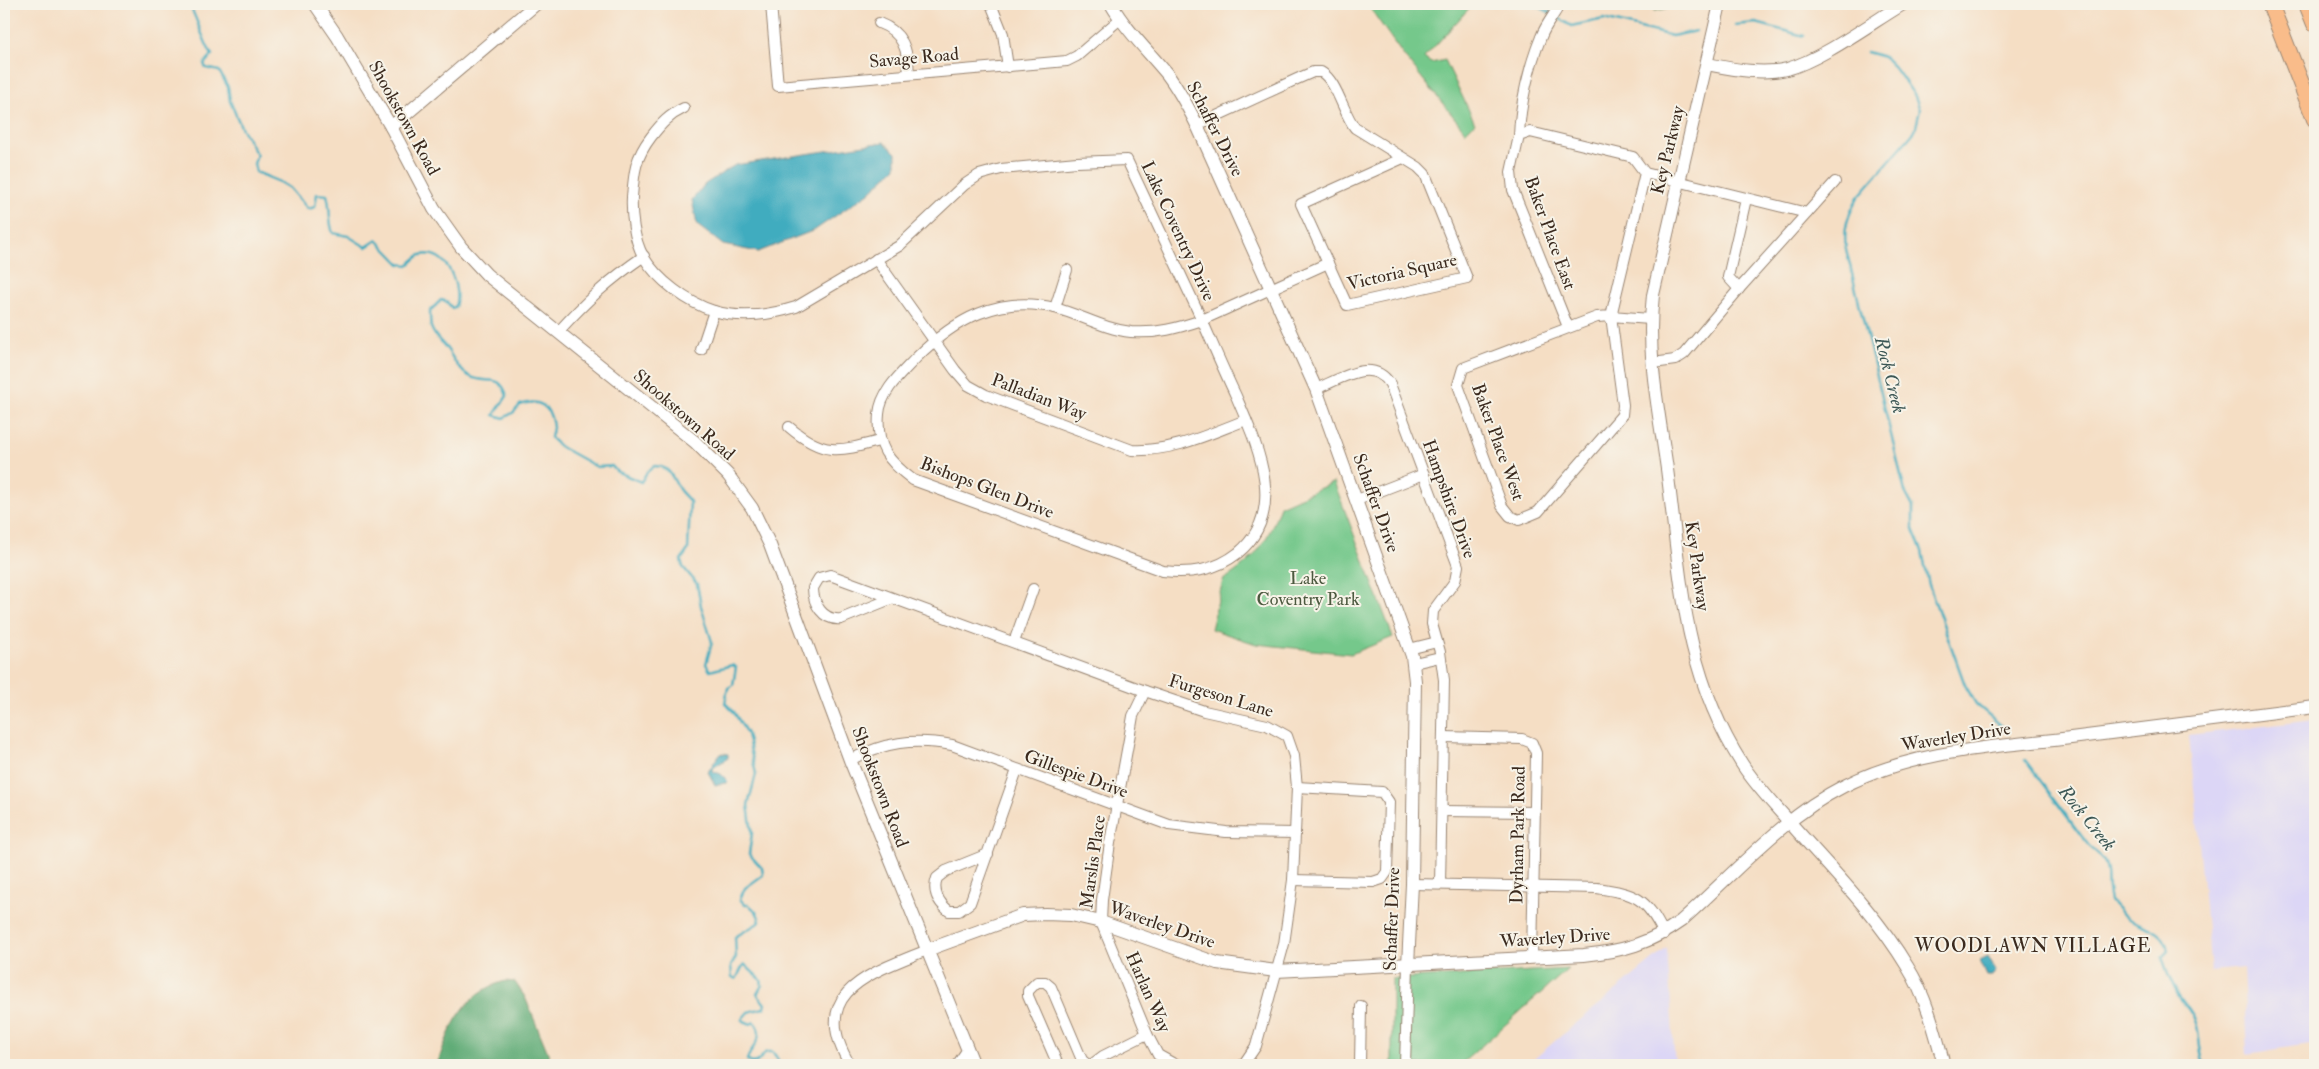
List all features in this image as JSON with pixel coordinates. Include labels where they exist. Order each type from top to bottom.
[{"type":"main road","points":[[2270,4],[2315,119]]},
{"type":"main road","points":[[2307,4],[2315,24]]},
{"type":"street","name":"Shookstown Road","points":[[315,4],[337,36],[392,128],[434,210],[461,247],[487,275],[695,442],[728,475],[752,508],[770,545],[850,760],[974,1065]]},
{"type":"street","points":[[392,128],[536,4]]},
{"type":"street","name":"Savage Road","points":[[771,4],[778,86],[1067,61],[1077,56],[1120,19]]},
{"type":"street","points":[[991,4],[1003,34],[1008,67]]},
{"type":"street","name":"Schaffer Drive","points":[[1111,4],[1120,19],[1184,98],[1197,125],[1316,390],[1414,663],[1412,884],[1405,1065]]},
{"type":"street","name":"Key Parkway","points":[[1720,4],[1678,182],[1653,295],[1650,319],[1653,363],[1684,604],[1698,673],[1711,706],[1743,765],[1872,916],[1908,967],[1921,992],[1935,1029],[1944,1065]]},
{"type":"street","points":[[1707,64],[1743,71],[1786,69],[1807,62],[1903,4]]},
{"type":"street","name":"Baker Place East","points":[[1559,6],[1549,22],[1536,51],[1520,116],[1519,136],[1511,172],[1513,190],[1568,327]]},
{"type":"street","points":[[879,23],[888,26],[897,33],[905,44],[908,74]]},
{"type":"street","points":[[1197,125],[1297,78],[1314,72],[1321,72],[1331,81],[1348,119],[1355,128],[1403,158]]},
{"type":"street","points":[[558,332],[590,297],[612,278],[644,256],[635,233],[631,208],[634,168],[644,146],[662,122],[672,113],[684,108]]},
{"type":"street","points":[[1519,136],[1530,132],[1633,157],[1645,174],[1807,213]]},
{"type":"street","name":"Victoria Square","points":[[1403,158],[1418,167],[1425,174],[1467,278],[1347,305],[1301,204],[1403,158]]},
{"type":"street","name":"Lake Coventry Drive","points":[[644,256],[671,286],[684,296],[714,311],[743,315],[762,314],[796,307],[900,246],[964,185],[979,175],[1001,169],[1077,162],[1127,160],[1202,320]]},
{"type":"street","points":[[1611,316],[1645,174]]},
{"type":"street","points":[[1653,363],[1676,360],[1684,354],[1739,289],[1835,182]]},
{"type":"street","points":[[1739,289],[1728,277],[1746,199]]},
{"type":"street","name":"Palladian Way","points":[[876,259],[968,385],[986,395],[1132,450],[1152,451],[1174,447],[1246,420]]},
{"type":"street","name":"Victoria Square","points":[[1270,288],[1328,263]]},
{"type":"street","points":[[1054,308],[1067,270]]},
{"type":"street","points":[[789,427],[806,441],[822,448],[855,448],[879,441],[880,404],[892,383],[934,340],[952,326],[974,315],[998,307],[1024,305],[1054,308],[1111,329],[1132,332],[1173,330],[1202,320],[1270,288]]},
{"type":"street","points":[[701,350],[714,311]]},
{"type":"street","name":"Baker Place West","points":[[1611,316],[1623,405],[1622,415],[1538,512],[1520,520],[1510,516],[1502,506],[1458,385],[1463,368],[1596,317],[1611,316],[1650,319]]},
{"type":"street","name":"Bishops Glen Drive","points":[[879,441],[897,468],[914,480],[1162,571],[1184,573],[1203,570],[1220,564],[1247,545],[1256,532],[1262,516],[1266,483],[1263,465],[1246,420],[1202,320]]},
{"type":"street","name":"Hampshire Drive","points":[[1316,390],[1363,370],[1379,372],[1390,384],[1458,566],[1455,581],[1433,611],[1432,624],[1444,680],[1440,884]]},
{"type":"street","points":[[1357,500],[1424,474]]},
{"type":"street","name":"Furgeson Lane","points":[[893,598],[841,619],[833,620],[826,617],[821,611],[813,588],[819,578],[830,575],[1014,642],[1145,691],[1204,711],[1267,725],[1287,736],[1294,756],[1297,788],[1296,833],[1293,880],[1284,944],[1276,971]]},
{"type":"street","points":[[1014,642],[1034,589]]},
{"type":"street","points":[[1409,649],[1437,642]]},
{"type":"street","points":[[1414,663],[1440,657]]},
{"type":"street","name":"Marslis Place","points":[[1101,922],[1110,843],[1133,716],[1145,691]]},
{"type":"street","name":"Waverley Drive","points":[[927,950],[1023,915],[1071,915],[1101,922],[1217,963],[1276,971],[1584,955],[1622,951],[1664,934],[1789,821],[1842,787],[1894,764],[1923,757],[2315,707]]},
{"type":"street","name":"Dyrham Park Road","points":[[1444,737],[1522,739],[1532,743],[1536,753],[1532,958]]},
{"type":"street","name":"Gillespie Drive","points":[[850,760],[871,749],[907,741],[934,742],[952,745],[1170,825],[1226,832],[1296,833]]},
{"type":"street","points":[[988,854],[946,871],[937,878],[935,888],[937,896],[949,911],[959,911],[970,903],[988,854],[1017,770]]},
{"type":"street","points":[[1293,880],[1373,882],[1382,879],[1387,872],[1389,802],[1382,792],[1297,788]]},
{"type":"street","points":[[1442,811],[1534,812]]},
{"type":"street","points":[[1412,884],[1533,885],[1597,888],[1627,892],[1639,898],[1648,907],[1664,934]]},
{"type":"street","name":"Harlan Way","points":[[1101,922],[1147,1034],[1158,1055],[1176,1065]]},
{"type":"street","points":[[850,1065],[834,1024],[837,1010],[848,992],[864,977],[927,950]]},
{"type":"street","points":[[1243,1065],[1256,1046],[1276,971]]},
{"type":"street","points":[[1058,1065],[1028,996],[1028,991],[1037,982],[1045,982],[1051,987],[1082,1060],[1090,1065],[1103,1056],[1147,1034]]},
{"type":"street","points":[[1360,1065],[1361,1006]]},
{"type":"street","points":[[957,1065],[968,1049]]},
{"type":"shaded area","points":[[2315,720],[2315,1043],[2247,1054],[2243,968],[2211,971],[2189,735]]},
{"type":"shaded area","points":[[1667,948],[1675,1065],[1527,1065],[1555,1041]]},
{"type":"green space","points":[[1367,4],[1473,4],[1424,58],[1431,63],[1445,60],[1475,123],[1466,132],[1403,55]]},
{"type":"green space","points":[[1653,4],[1686,4],[1686,5],[1654,11]]},
{"type":"green space","name":"Lake Coventry Park","points":[[1334,482],[1393,637],[1351,654],[1256,644],[1211,629],[1223,580],[1244,565],[1259,549],[1271,530],[1280,506]]},
{"type":"green space","points":[[1568,969],[1460,1065],[1392,1065],[1392,979]]},
{"type":"green space","points":[[505,981],[515,982],[525,997],[553,1065],[437,1065],[453,1025],[468,1003],[491,986]]},
{"type":"water","points":[[884,142],[896,153],[896,167],[869,193],[815,230],[758,252],[723,245],[697,225],[692,200],[705,184],[735,165]]},
{"type":"water","points":[[723,753],[728,754],[728,758],[713,768],[712,771],[721,774],[728,781],[715,785],[708,772],[718,756]]},
{"type":"water","points":[[1988,957],[1996,971],[1992,976],[1987,976],[1980,961]]},
{"type":"waterway","points":[[189,4],[212,55],[204,64],[206,68],[219,71],[228,87],[230,101],[242,129],[257,155],[254,164],[256,172],[290,188],[308,209],[315,207],[317,194],[327,195],[333,233],[348,236],[366,247],[377,240],[400,264],[408,265],[419,256],[430,254],[445,263],[454,280],[456,290],[455,307],[452,308],[446,301],[441,300],[430,311],[432,331],[465,373],[475,379],[496,381],[504,388],[507,396],[494,415],[504,418],[514,412],[520,405],[538,403],[547,409],[550,414],[553,427],[551,438],[559,446],[597,467],[612,466],[616,471],[641,482],[647,472],[654,466],[664,468],[668,470],[680,491],[690,502],[688,550],[681,560],[683,567],[697,584],[701,606],[712,642],[706,664],[710,671],[732,665],[736,667],[733,685],[728,688],[725,703],[734,712],[747,734],[756,774],[748,805],[752,833],[749,854],[762,868],[763,875],[745,888],[740,899],[745,905],[749,905],[755,910],[760,922],[735,937],[736,957],[731,966],[732,977],[736,979],[744,964],[761,980],[762,985],[757,994],[765,1004],[764,1008],[748,1012],[742,1019],[751,1024],[754,1022],[759,1032],[759,1037],[747,1060],[752,1063],[757,1062],[766,1052],[773,1052],[779,1065]]},
{"type":"waterway","name":"Rock Creek","points":[[1533,4],[1551,13]]},
{"type":"waterway","name":"Rock Creek","points":[[1556,16],[1571,26],[1604,19],[1672,36],[1696,31]]},
{"type":"waterway","name":"Rock Creek","points":[[1735,25],[1756,23],[1804,36]]},
{"type":"waterway","name":"Rock Creek","points":[[1867,52],[1884,57],[1895,68],[1915,96],[1920,110],[1915,131],[1858,197],[1851,210],[1845,234],[1846,249],[1905,492],[1913,507],[1913,529],[1922,551],[1929,585],[1965,685],[1976,704],[2003,727]]},
{"type":"waterway","name":"Rock Creek","points":[[2025,760],[2089,846],[2103,859],[2106,865],[2110,901],[2127,918],[2158,933],[2166,943],[2168,951],[2162,957],[2179,997],[2196,1023],[2201,1055],[2205,1065]]},
{"type":"district","name":"WOODLAWN VILLAGE","points":[[2033,946]]}]
